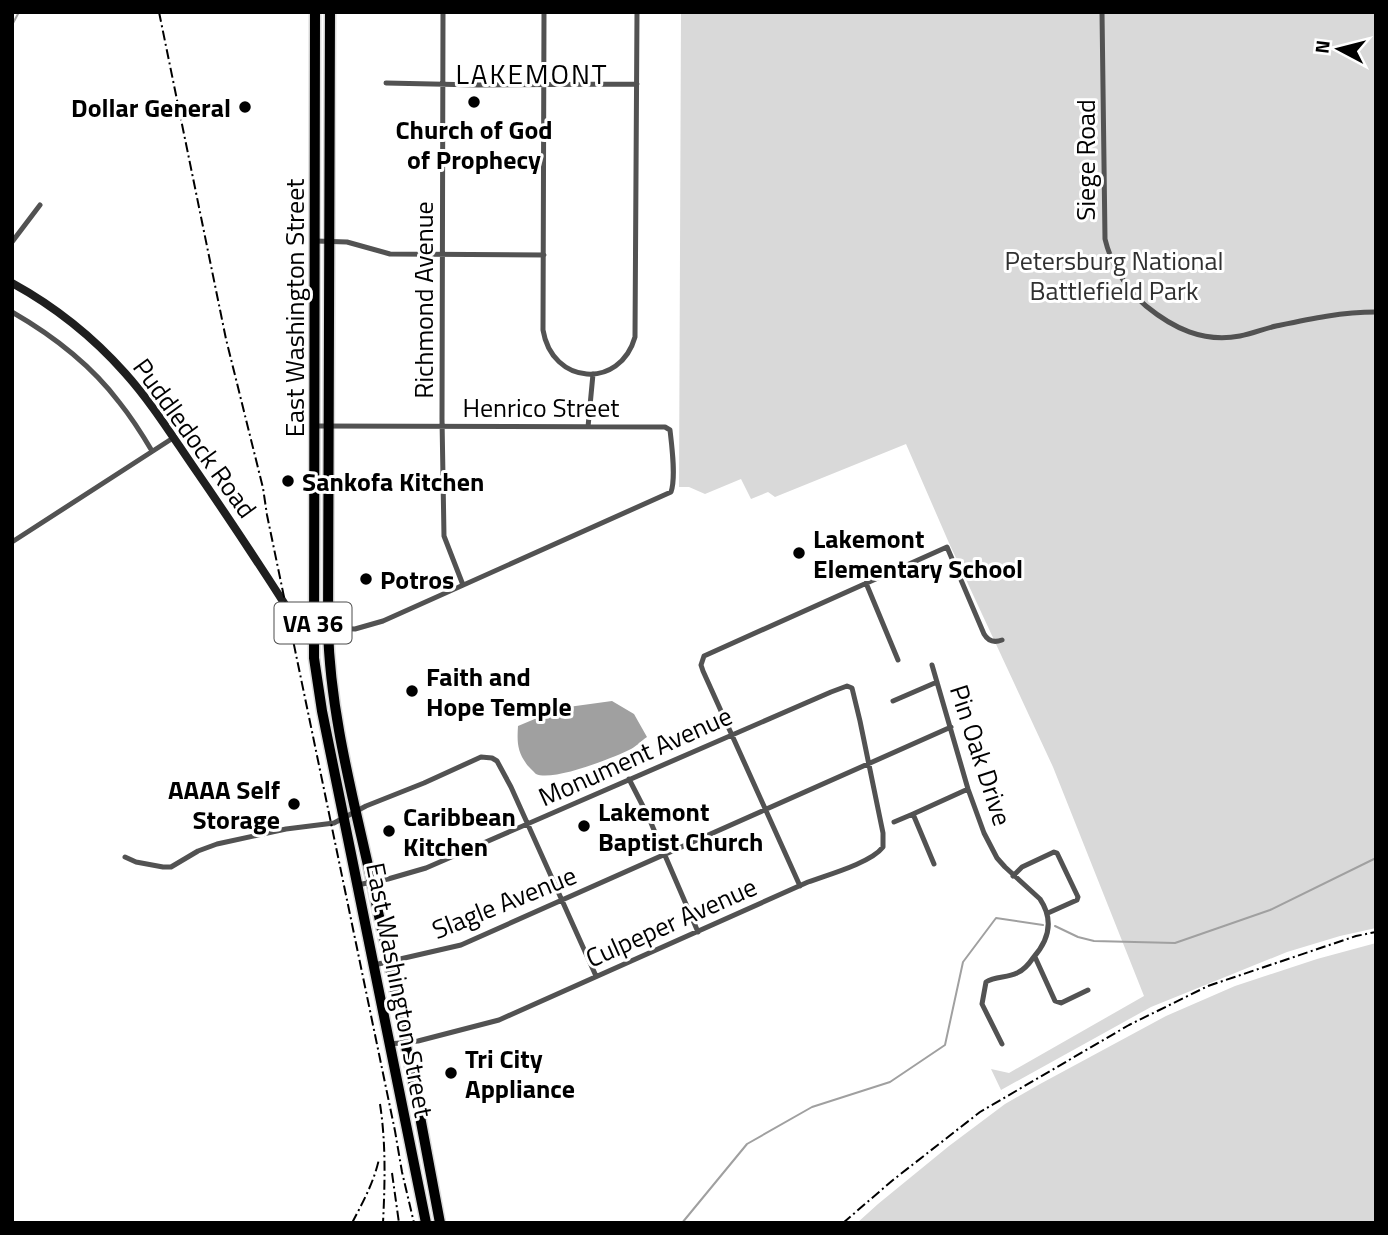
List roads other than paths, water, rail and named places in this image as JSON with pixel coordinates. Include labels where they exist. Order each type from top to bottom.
[{"type":"highway","name":"East Washington Street","points":[[315,12],[313,626],[316,681],[426,1223]]},
{"type":"highway","name":"East Washington Street","points":[[330,12],[328,655],[333,695],[440,1223]]},
{"type":"main road","name":"Puddledock Road","points":[[12,283],[69,320],[111,357],[141,392],[286,607],[299,620],[328,628]]},
{"type":"street","name":"Richmond Avenue","points":[[443,12],[444,536],[463,585]]},
{"type":"street","points":[[544,12],[543,330],[547,346],[557,361],[580,373],[593,374],[610,369],[624,359],[635,337],[636,12]]},
{"type":"street","name":"Siege Road","points":[[1102,12],[1105,239],[1113,263],[1133,293],[1164,321],[1175,327],[1222,338],[1322,316],[1376,312]]},
{"type":"street","points":[[386,83],[637,84]]},
{"type":"street","points":[[12,242],[40,205]]},
{"type":"street","points":[[316,241],[358,244],[390,254],[544,255]]},
{"type":"street","points":[[12,312],[52,338],[92,372],[118,400],[152,451]]},
{"type":"street","points":[[588,427],[593,374]]},
{"type":"street","name":"Henrico Street","points":[[315,426],[665,426],[670,430],[673,485],[671,492],[463,585]]},
{"type":"street","points":[[12,542],[173,438]]},
{"type":"street","points":[[800,886],[701,665],[706,654],[947,547],[984,634],[994,642],[1002,640]]},
{"type":"street","points":[[866,583],[898,660]]},
{"type":"street","points":[[328,628],[365,628],[463,585]]},
{"type":"street","name":"Pin Oak Drive","points":[[932,665],[968,789],[990,847],[1013,876],[1040,899],[1048,913]]},
{"type":"street","points":[[893,701],[937,682]]},
{"type":"street","name":"Monument Avenue","points":[[358,885],[426,868],[732,734],[849,686],[855,697],[869,765]]},
{"type":"street","name":"Slagle Avenue","points":[[374,965],[454,947],[951,727]]},
{"type":"street","points":[[125,857],[136,862],[171,867],[198,851],[217,844],[322,825],[344,818],[481,757],[492,758],[511,787],[529,823],[596,976]]},
{"type":"street","name":"Culpeper Avenue","points":[[390,1044],[494,1022],[877,854],[884,843],[869,765]]},
{"type":"street","points":[[629,779],[648,816],[698,932]]},
{"type":"street","points":[[894,822],[968,789]]},
{"type":"street","points":[[912,814],[934,864]]},
{"type":"street","points":[[1002,1044],[982,1004],[986,982],[1022,970],[1041,949],[1048,935],[1048,913],[1077,900],[1078,897],[1055,852],[1022,867],[1013,876]]},
{"type":"street","points":[[1035,957],[1055,1001],[1061,1003],[1088,990]]},
{"type":"waterway","points":[[12,25],[19,12]]},
{"type":"waterway","points":[[1055,926],[1094,941],[1175,943],[1270,910],[1376,858]]},
{"type":"waterway","points":[[682,1223],[747,1144],[812,1107],[890,1082],[945,1045],[963,962],[996,918],[1043,925]]},
{"type":"railway","points":[[159,12],[226,339],[263,488],[414,1223]]},
{"type":"railway","points":[[843,1223],[980,1112],[1129,1025],[1208,986],[1356,936],[1376,932]]},
{"type":"railway","points":[[380,1104],[384,1163],[383,1223]]},
{"type":"railway","points":[[352,1223],[371,1184],[379,1159]]},
{"type":"railway","points":[[392,1173],[399,1223]]},
{"type":"place","name":"Church of God of Prophecy","points":[[474,102]]},
{"type":"place","name":"Dollar General","points":[[245,107]]},
{"type":"place","name":"Sankofa Kitchen","points":[[288,481]]},
{"type":"place","name":"Lakemont Elementary School","points":[[799,553]]},
{"type":"place","name":"Potros","points":[[366,579]]},
{"type":"place","name":"Faith and Hope Temple","points":[[412,691]]},
{"type":"place","name":"AAAA Self Storage","points":[[294,804]]},
{"type":"place","name":"Lakemont Baptist Church","points":[[584,826]]},
{"type":"place","name":"Caribbean Kitchen","points":[[389,831]]},
{"type":"place","name":"Tri City Appliance","points":[[451,1073]]},
{"type":"district","name":"LAKEMONT","points":[[532,73]]},
{"type":"park label","name":"Petersburg National Battlefield Park","points":[[1114,275]]}]
